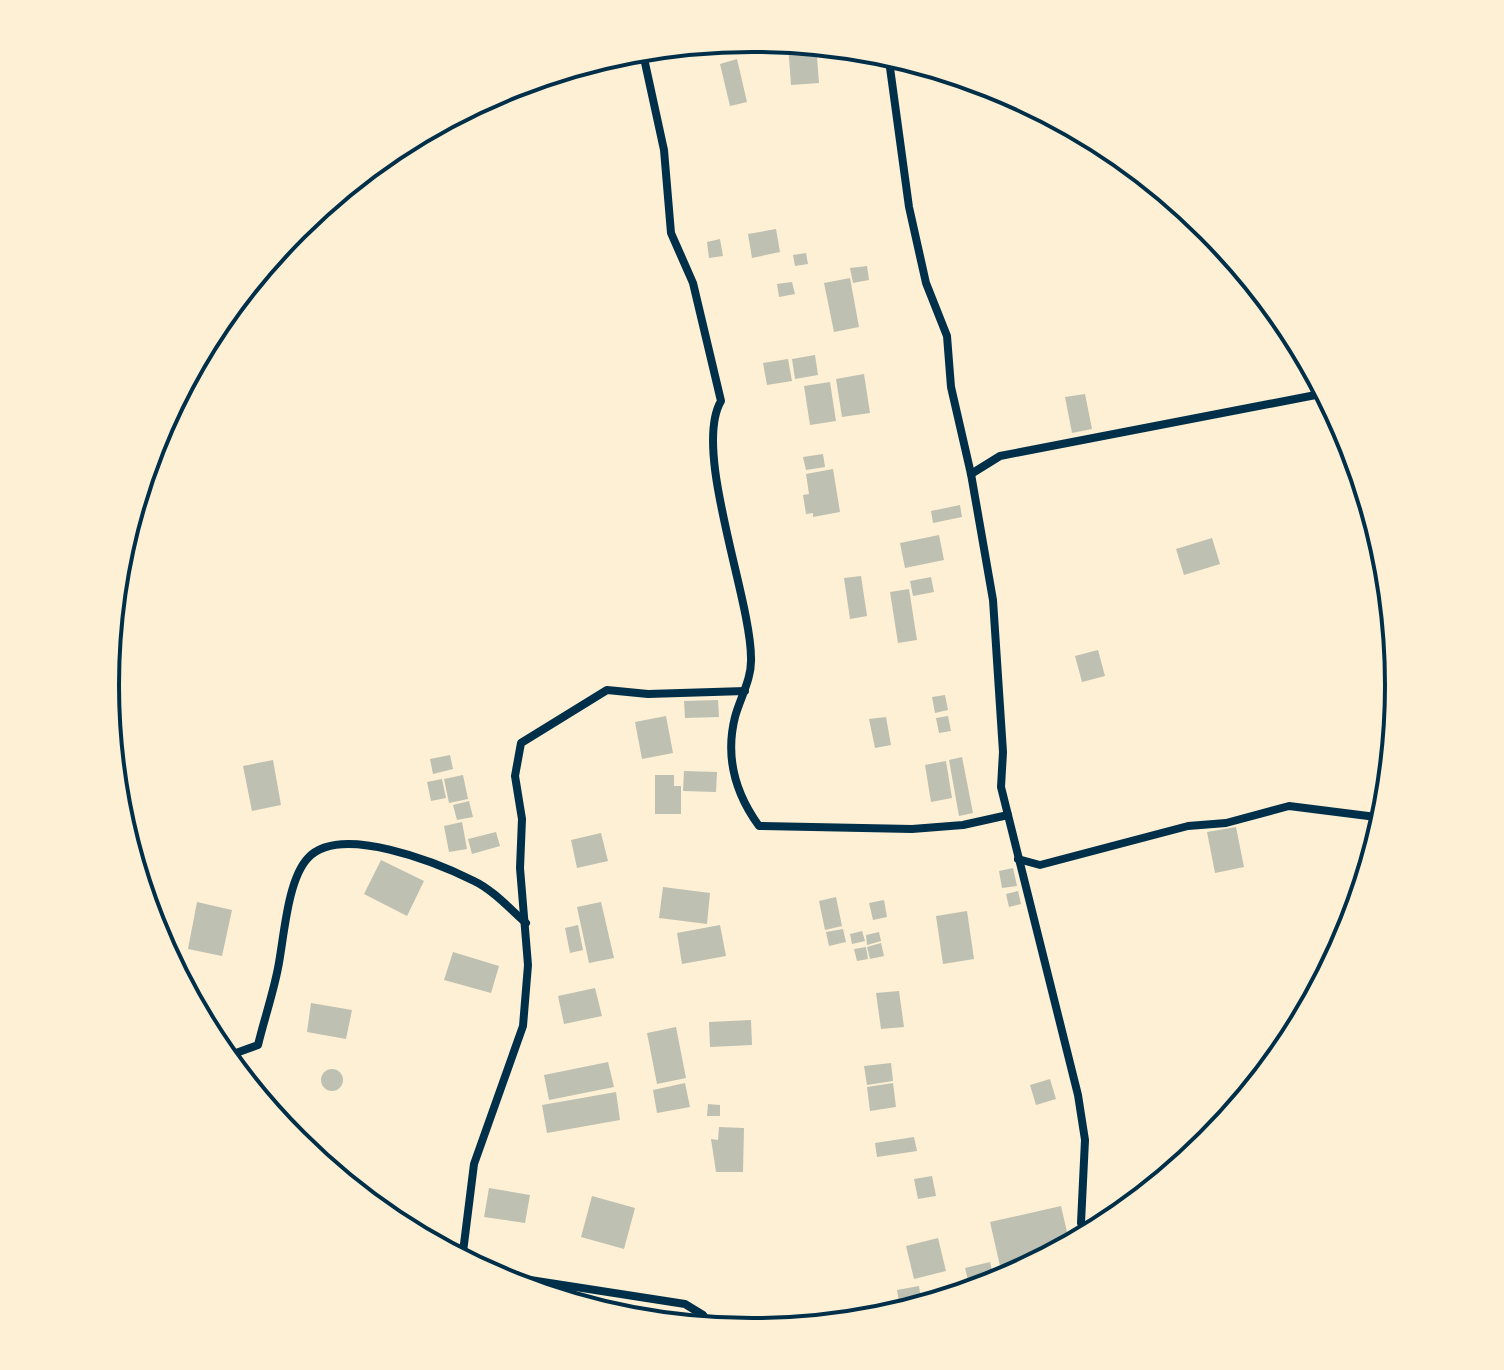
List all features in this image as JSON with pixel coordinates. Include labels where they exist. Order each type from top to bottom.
[{"type":"street","points":[[645,61],[664,150],[671,233],[693,283],[721,401],[715,411],[716,477],[752,659],[730,746],[735,781],[745,807],[759,826],[912,829],[963,825],[1008,815]]},
{"type":"street","points":[[890,68],[909,207],[926,283],[947,336],[951,387],[971,474],[993,600],[1003,752],[1001,787],[1078,1095],[1085,1140],[1082,1225]]},
{"type":"street","points":[[971,474],[1000,456],[1315,395]]},
{"type":"street","points":[[463,1248],[474,1164],[523,1026],[528,965],[520,868],[522,819],[515,776],[521,743],[607,690],[648,694],[745,691]]},
{"type":"street","points":[[1018,859],[1040,865],[1188,826],[1226,823],[1289,806],[1371,816]]},
{"type":"street","points":[[237,1053],[258,1045],[278,969],[285,912],[306,859],[326,845],[362,843],[406,855],[477,881],[526,923]]},
{"type":"street","points":[[544,1282],[685,1304],[704,1316]]},
{"type":"building","points":[[789,53],[817,55],[819,83],[791,85]]},
{"type":"building","points":[[737,59],[747,102],[730,106],[720,64]]},
{"type":"building","points":[[776,229],[780,252],[752,258],[748,234]]},
{"type":"building","points":[[720,239],[723,256],[709,258],[707,242]]},
{"type":"building","points":[[806,253],[808,264],[795,266],[793,255]]},
{"type":"building","points":[[867,266],[869,280],[853,283],[850,268]]},
{"type":"building","points":[[850,278],[859,327],[834,332],[824,283]]},
{"type":"building","points":[[792,282],[795,294],[779,297],[777,284]]},
{"type":"building","points":[[815,355],[818,375],[795,379],[792,359]]},
{"type":"building","points":[[788,359],[792,381],[767,385],[763,363]]},
{"type":"building","points":[[864,374],[870,413],[842,417],[836,379]]},
{"type":"building","points":[[830,382],[836,421],[810,425],[804,386]]},
{"type":"building","points":[[1085,394],[1092,429],[1072,433],[1065,397]]},
{"type":"building","points":[[823,454],[825,467],[806,470],[803,457]]},
{"type":"building","points":[[833,469],[840,512],[813,517],[813,513],[806,514],[803,495],[809,494],[806,474]]},
{"type":"building","points":[[960,505],[962,517],[933,523],[931,511]]},
{"type":"building","points":[[939,535],[944,560],[905,568],[900,543]]},
{"type":"building","points":[[1212,538],[1220,564],[1184,575],[1176,549]]},
{"type":"building","points":[[861,576],[867,616],[850,619],[844,578]]},
{"type":"building","points":[[931,577],[934,592],[913,596],[910,581]]},
{"type":"building","points":[[909,589],[917,640],[898,643],[890,592]]},
{"type":"building","points":[[1098,650],[1105,676],[1082,682],[1075,656]]},
{"type":"building","points":[[945,695],[948,710],[935,713],[932,697]]},
{"type":"building","points":[[718,700],[719,717],[685,718],[684,701]]},
{"type":"building","points":[[666,716],[673,753],[642,759],[635,722]]},
{"type":"building","points":[[948,716],[951,731],[939,733],[936,718]]},
{"type":"building","points":[[886,717],[891,745],[875,748],[869,719]]},
{"type":"building","points":[[450,755],[453,769],[433,774],[430,759]]},
{"type":"building","points":[[962,757],[973,813],[959,816],[949,760]]},
{"type":"building","points":[[273,760],[281,805],[252,811],[243,766]]},
{"type":"building","points":[[946,761],[952,798],[931,802],[925,765]]},
{"type":"building","points":[[684,771],[717,772],[716,792],[683,791]]},
{"type":"building","points":[[463,775],[468,799],[449,803],[444,779]]},
{"type":"building","points":[[655,775],[674,775],[674,786],[681,786],[681,814],[655,814]]},
{"type":"building","points":[[442,779],[446,798],[431,801],[427,782]]},
{"type":"building","points":[[469,801],[473,817],[457,820],[453,805]]},
{"type":"building","points":[[462,822],[467,849],[449,852],[444,826]]},
{"type":"building","points":[[1236,827],[1244,867],[1215,873],[1207,832]]},
{"type":"building","points":[[496,832],[500,846],[472,854],[468,839]]},
{"type":"building","points":[[601,833],[608,861],[577,868],[571,840]]},
{"type":"building","points":[[381,860],[424,881],[407,916],[364,894]]},
{"type":"building","points":[[1013,868],[1017,886],[1002,888],[999,871]]},
{"type":"building","points":[[663,887],[710,893],[707,924],[659,918]]},
{"type":"building","points":[[1018,891],[1021,904],[1009,907],[1006,894]]},
{"type":"building","points":[[836,897],[842,926],[825,930],[819,901]]},
{"type":"building","points":[[884,900],[887,917],[873,920],[869,903]]},
{"type":"building","points":[[197,902],[232,910],[222,956],[188,949]]},
{"type":"building","points":[[601,902],[614,958],[589,963],[577,907]]},
{"type":"building","points":[[967,911],[974,959],[943,964],[936,916]]},
{"type":"building","points":[[578,925],[583,950],[570,953],[565,928]]},
{"type":"building","points":[[720,925],[726,956],[682,964],[677,933]]},
{"type":"building","points":[[843,929],[846,942],[829,946],[826,932]]},
{"type":"building","points":[[862,931],[865,941],[852,944],[850,934]]},
{"type":"building","points":[[879,932],[881,941],[867,945],[866,935]]},
{"type":"building","points":[[881,943],[884,956],[870,959],[867,947]]},
{"type":"building","points":[[866,947],[868,959],[857,961],[854,949]]},
{"type":"building","points":[[453,952],[499,966],[491,993],[444,980]]},
{"type":"building","points":[[595,988],[602,1016],[564,1024],[558,996]]},
{"type":"building","points":[[899,991],[904,1027],[881,1029],[876,993]]},
{"type":"building","points":[[311,1003],[352,1010],[346,1039],[307,1032]]},
{"type":"building","points":[[751,1020],[752,1045],[710,1047],[709,1022]]},
{"type":"building","points":[[676,1027],[686,1078],[657,1084],[647,1033]]},
{"type":"building","points":[[608,1062],[614,1087],[549,1100],[544,1075]]},
{"type":"building","points":[[891,1063],[893,1081],[867,1085],[864,1066]]},
{"type":"building","points":[[332,1069],[340,1072],[343,1080],[340,1088],[332,1091],[324,1088],[321,1080],[324,1072]]},
{"type":"building","points":[[1050,1079],[1056,1099],[1036,1105],[1030,1085]]},
{"type":"building","points":[[685,1083],[690,1107],[657,1113],[653,1090]]},
{"type":"building","points":[[893,1083],[896,1107],[870,1111],[867,1087]]},
{"type":"building","points":[[616,1092],[620,1120],[547,1133],[542,1105]]},
{"type":"building","points":[[708,1104],[720,1105],[720,1116],[707,1116]]},
{"type":"building","points":[[719,1127],[744,1128],[743,1172],[716,1172],[711,1139],[718,1140]]},
{"type":"building","points":[[914,1137],[917,1151],[877,1157],[875,1143]]},
{"type":"building","points":[[932,1176],[936,1196],[918,1199],[914,1179]]},
{"type":"building","points":[[489,1188],[530,1195],[525,1223],[484,1217]]},
{"type":"building","points":[[592,1196],[635,1208],[624,1249],[581,1237]]},
{"type":"building","points":[[1061,1206],[1067,1233],[1000,1267],[990,1222]]},
{"type":"building","points":[[938,1238],[946,1271],[914,1279],[906,1246]]},
{"type":"building","points":[[990,1262],[992,1271],[968,1279],[965,1268]]},
{"type":"building","points":[[919,1286],[920,1295],[899,1300],[897,1290]]}]
